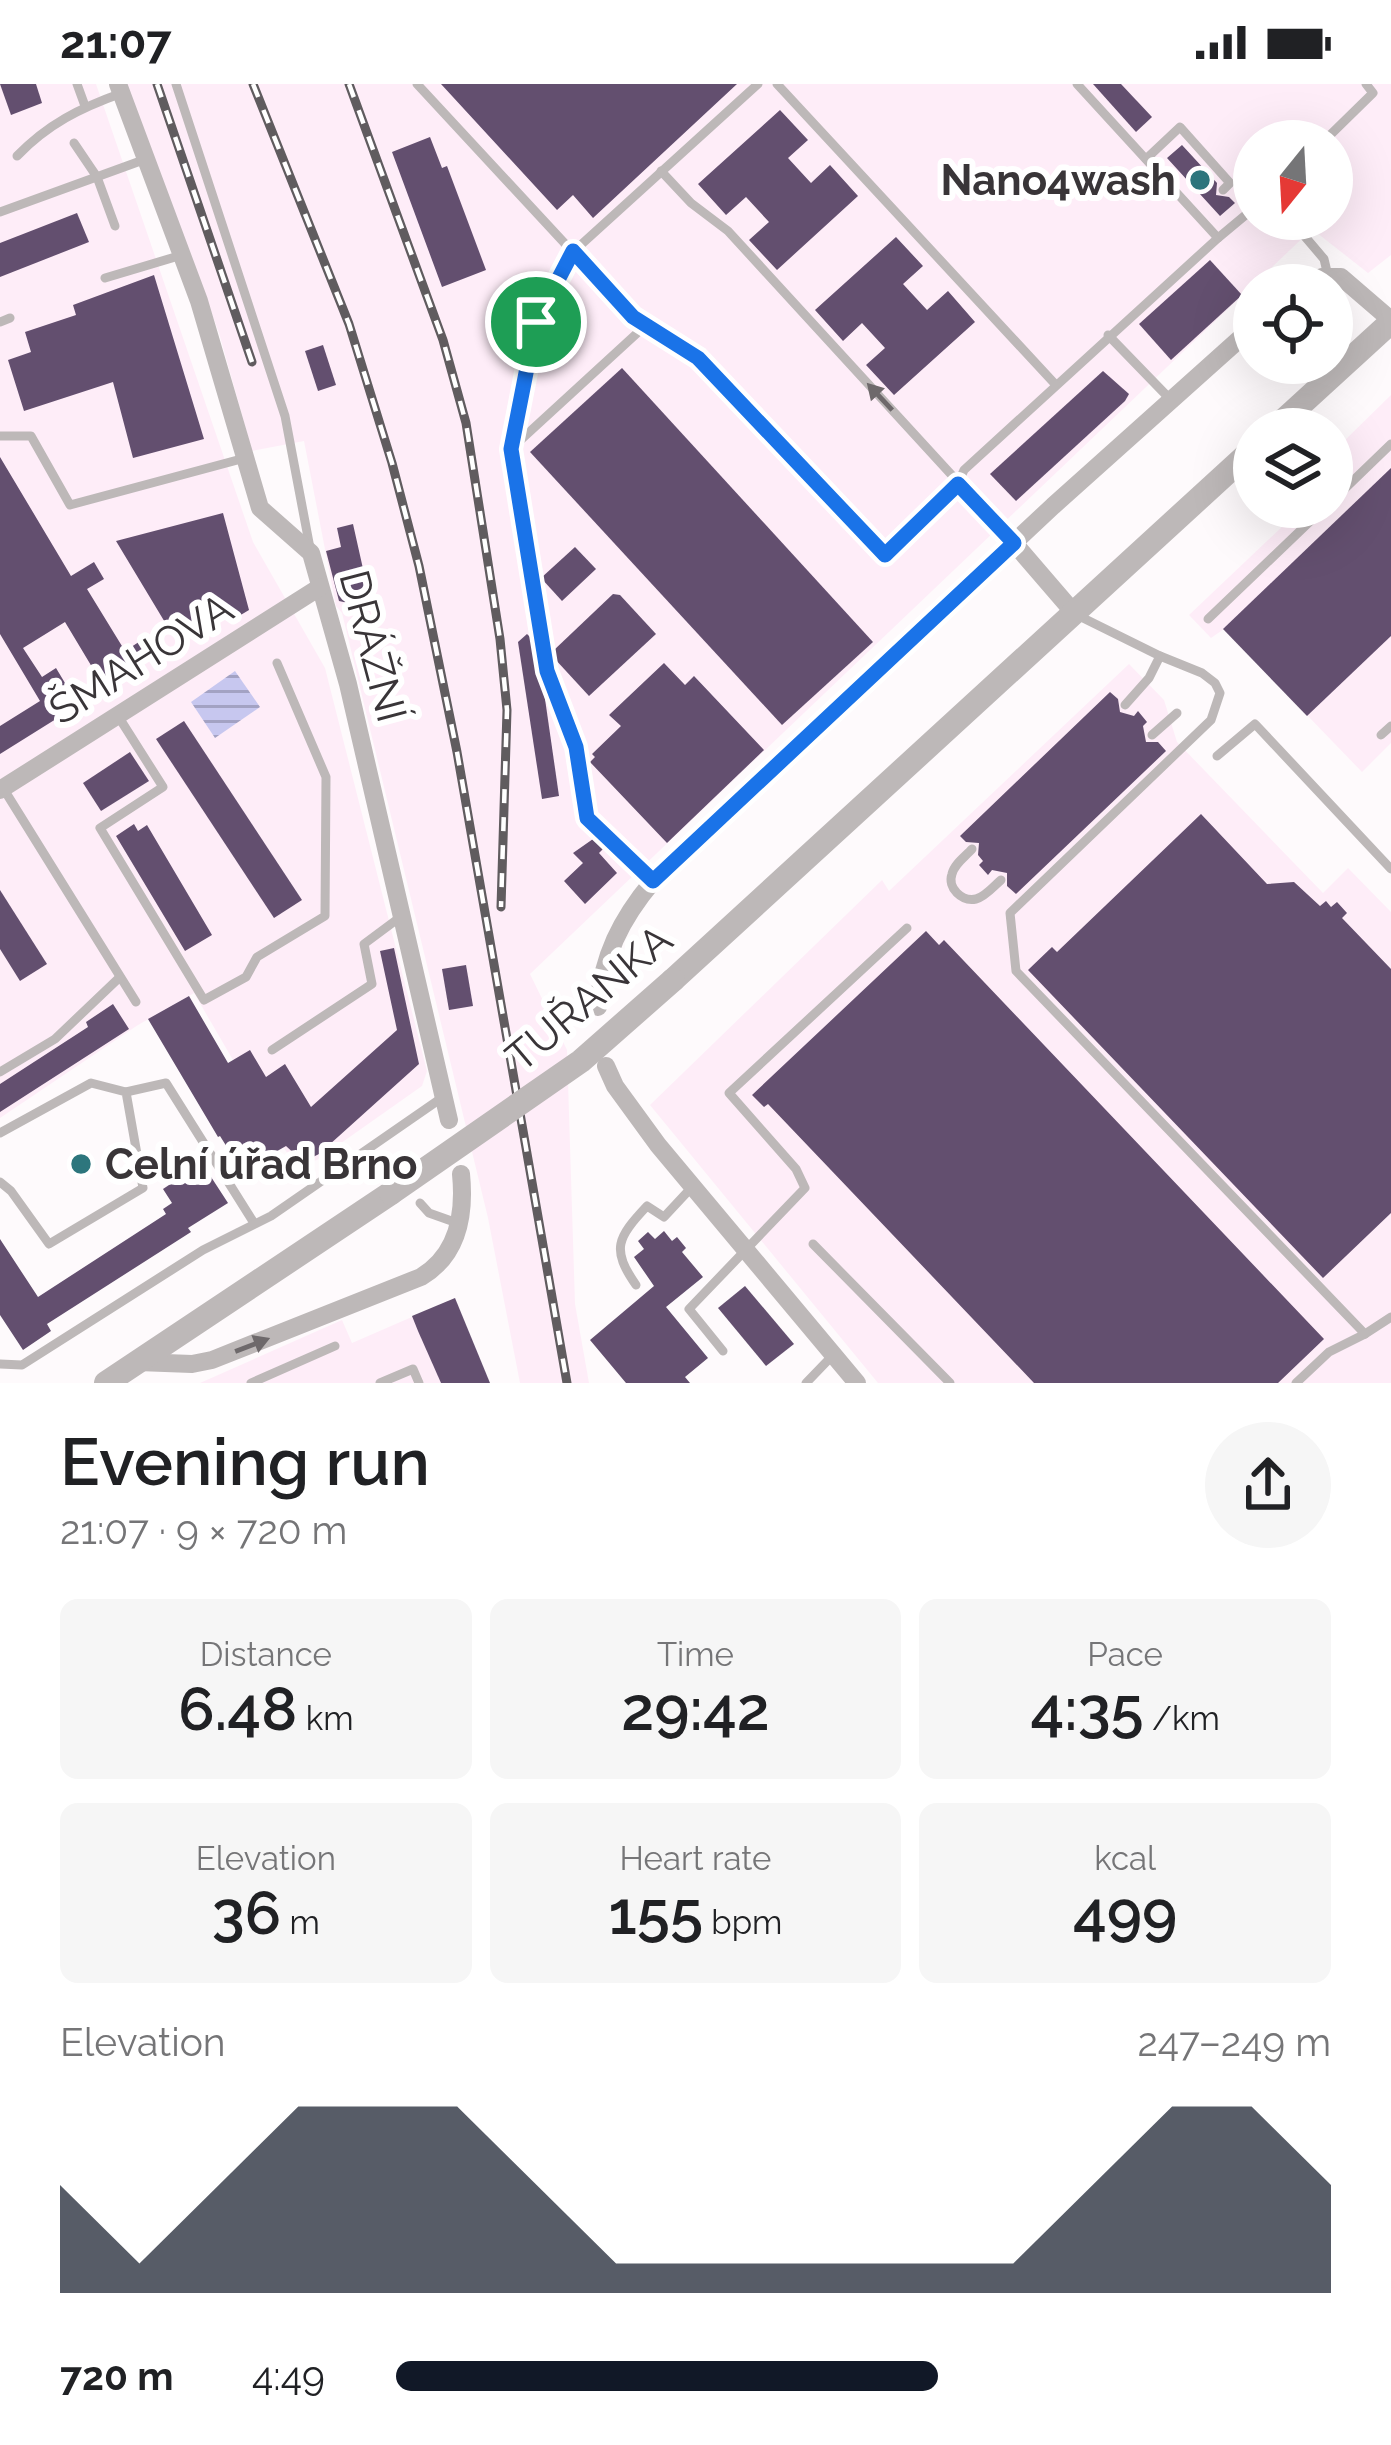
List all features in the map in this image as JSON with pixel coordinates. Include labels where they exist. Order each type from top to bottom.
[{"type":"street","name":"DRÁŽNÍ","points":[[120,89],[182,255],[260,508],[311,553],[348,684],[449,1120]]},
{"type":"street","points":[[1297,408],[1391,321],[1353,286]]},
{"type":"street","name":"TUŘANKA","points":[[598,1007],[604,964],[616,934],[653,881],[1233,344]]},
{"type":"street","name":"TUŘANKA","points":[[106,1383],[581,1061],[1233,468]]},
{"type":"street","points":[[1014,543],[1076,614]]},
{"type":"street","name":"ŠMAHOVA","points":[[1,788],[320,587]]},
{"type":"street","name":"TUŘANKA","points":[[606,1066],[631,1111],[857,1383]]},
{"type":"street","points":[[138,1362],[203,1362],[392,1290],[436,1266],[460,1224],[462,1184]]},
{"type":"lane","points":[[77,84],[86,106]]},
{"type":"lane","points":[[176,84],[285,416],[311,553]]},
{"type":"lane","points":[[417,84],[633,317],[698,358],[885,555],[958,484],[964,470],[1233,226]]},
{"type":"lane","points":[[653,881],[587,818],[576,747],[547,671],[511,449],[536,322],[573,251],[758,84]]},
{"type":"lane","points":[[778,84],[1055,384]]},
{"type":"lane","points":[[1077,84],[1218,238]]},
{"type":"lane","points":[[1345,120],[1373,93],[1366,84]]},
{"type":"lane","points":[[17,156],[44,129],[120,89]]},
{"type":"lane","points":[[1145,159],[1180,127],[1220,182]]},
{"type":"lane","points":[[74,143],[97,177],[115,226]]},
{"type":"lane","points":[[0,212],[146,159]]},
{"type":"lane","points":[[1164,179],[1176,168]]},
{"type":"lane","points":[[661,171],[691,203],[728,231],[1014,543]]},
{"type":"lane","points":[[1173,189],[1185,178]]},
{"type":"lane","points":[[1192,210],[1204,199]]},
{"type":"lane","points":[[1307,240],[1325,264]]},
{"type":"lane","points":[[105,278],[182,255]]},
{"type":"lane","points":[[511,449],[646,325]]},
{"type":"lane","points":[[1108,335],[1170,399]]},
{"type":"lane","points":[[0,436],[31,436],[70,506],[245,458]]},
{"type":"lane","points":[[1353,481],[1391,444]]},
{"type":"lane","points":[[1208,619],[1303,528]]},
{"type":"lane","points":[[1076,614],[1215,683],[1220,694],[1211,720],[1010,914],[1016,971],[1365,1334]]},
{"type":"lane","points":[[1125,705],[1149,679],[1160,656]]},
{"type":"lane","points":[[118,716],[163,787],[100,828],[204,1000],[246,977],[257,957],[325,916],[326,777],[277,663]]},
{"type":"lane","points":[[1152,735],[1177,713]]},
{"type":"lane","points":[[1217,756],[1255,724],[1391,869]]},
{"type":"lane","points":[[1382,735],[1391,726]]},
{"type":"lane","points":[[1,788],[136,1003]]},
{"type":"lane","points":[[972,849],[951,874],[956,893],[969,900],[980,899],[1001,880]]},
{"type":"lane","points":[[272,1050],[372,984],[364,944],[403,915]]},
{"type":"lane","points":[[723,1351],[689,1309],[805,1188],[796,1169],[729,1094],[908,928]]},
{"type":"lane","points":[[0,1072],[55,1039],[120,977]]},
{"type":"lane","points":[[0,1133],[92,1083],[126,1092],[166,1083],[254,1223]]},
{"type":"lane","points":[[0,1182],[49,1244],[143,1188],[126,1092]]},
{"type":"lane","points":[[0,1364],[22,1365],[202,1250],[271,1216],[444,1096]]},
{"type":"lane","points":[[436,1216],[451,1211],[462,1184]]},
{"type":"lane","points":[[636,1285],[619,1264],[619,1244],[647,1206],[664,1216],[692,1187]]},
{"type":"lane","points":[[420,1203],[436,1216],[460,1224]]},
{"type":"lane","points":[[813,1244],[950,1383]]},
{"type":"lane","points":[[1297,1383],[1329,1352],[1377,1330],[1391,1317]]},
{"type":"lane","points":[[251,1383],[334,1346]]},
{"type":"lane","points":[[806,1383],[833,1355]]},
{"type":"lane","points":[[380,1383],[413,1369],[419,1383]]},
{"type":"shaded area","points":[[0,84],[96,84],[253,542],[325,668],[427,1071],[422,1086],[317,1160],[305,1163],[290,1158],[194,993],[0,1118]]},
{"type":"shaded area","points":[[126,84],[1391,84],[1391,255],[1368,273],[1326,240],[1353,240],[1353,120],[1233,120],[1233,240],[1300,240],[1275,264],[1233,264],[1233,304],[530,974],[567,1050],[575,1304],[589,1383],[520,1383],[488,1218],[342,613],[336,606],[304,441],[252,451],[219,333]]},
{"type":"shaded area","points":[[1391,395],[1391,743],[1362,772],[1224,629],[1211,638],[1189,615],[1281,528],[1353,528],[1353,432]]},
{"type":"shaded area","points":[[1129,664],[1164,700],[1177,742],[1323,893],[1348,868],[1391,912],[1391,1383],[878,1383],[650,1105],[882,880],[889,891]]},
{"type":"shaded area","points":[[451,1300],[488,1383],[200,1383],[342,1320],[352,1343]]},
{"type":"water","points":[[235,671],[260,707],[215,738],[191,702]]},
{"type":"building","points":[[0,84],[36,84],[42,103],[11,115]]},
{"type":"building","points":[[441,84],[737,84],[593,218],[573,195],[557,210]]},
{"type":"building","points":[[1093,84],[1121,84],[1152,117],[1136,132]]},
{"type":"building","points":[[780,110],[808,140],[788,158],[811,183],[830,165],[858,196],[777,270],[749,240],[769,222],[746,197],[726,215],[698,184]]},
{"type":"building","points":[[430,137],[442,168],[447,166],[486,270],[442,287],[392,152]]},
{"type":"building","name":"Nano4wash","points":[[1182,145],[1217,183],[1216,195],[1229,197],[1233,205],[1220,216],[1167,158]]},
{"type":"building","points":[[77,213],[89,242],[0,277],[0,243]]},
{"type":"building","points":[[896,237],[923,266],[903,284],[927,310],[948,291],[975,322],[894,395],[866,365],[885,348],[862,323],[843,341],[815,310]]},
{"type":"building","points":[[1210,260],[1233,285],[1233,303],[1171,360],[1139,324]]},
{"type":"building","points":[[154,275],[204,439],[133,458],[113,382],[24,411],[8,360],[31,352],[25,332],[76,315],[73,305]]},
{"type":"building","points":[[323,345],[336,385],[318,391],[305,351]]},
{"type":"building","points":[[622,368],[873,642],[782,725],[530,452]]},
{"type":"building","points":[[1103,371],[1129,394],[1125,401],[1016,501],[990,474]]},
{"type":"building","points":[[0,457],[71,576],[94,562],[104,579],[87,589],[125,651],[148,636],[159,653],[98,691],[88,676],[95,672],[65,622],[23,648],[42,677],[56,668],[71,693],[56,702],[64,714],[0,754],[0,726],[40,701],[0,634]]},
{"type":"building","points":[[1391,468],[1391,636],[1307,716],[1223,629],[1328,528],[1353,528],[1353,504]]},
{"type":"building","points":[[223,513],[249,610],[229,622],[222,612],[183,635],[179,629],[172,634],[116,541]]},
{"type":"building","points":[[353,524],[370,600],[348,603],[339,601],[326,551],[341,547],[337,528]]},
{"type":"building","points":[[575,547],[596,569],[562,601],[541,578]]},
{"type":"building","points":[[613,594],[620,595],[656,634],[589,696],[553,651]]},
{"type":"building","points":[[527,634],[533,640],[543,685],[559,796],[542,799],[518,642]]},
{"type":"building","points":[[664,663],[685,685],[694,676],[764,750],[667,843],[590,762],[595,757],[592,754],[621,726],[609,715]]},
{"type":"building","points":[[1110,692],[1118,699],[1120,712],[1134,716],[1138,711],[1147,722],[1143,726],[1146,742],[1158,742],[1166,751],[1016,894],[1007,886],[1007,873],[992,870],[988,875],[979,865],[983,861],[979,843],[960,836]]},
{"type":"building","points":[[184,721],[302,900],[274,918],[156,739]]},
{"type":"building","points":[[130,752],[149,781],[101,811],[83,783]]},
{"type":"building","points":[[1201,814],[1267,884],[1294,882],[1320,906],[1337,902],[1347,913],[1342,918],[1391,969],[1391,1213],[1323,1278],[1028,970],[1052,947],[1057,952]]},
{"type":"building","points":[[134,824],[138,831],[147,825],[212,935],[185,951],[116,836]]},
{"type":"building","points":[[593,839],[617,873],[585,904],[564,881],[583,863],[573,853]]},
{"type":"building","points":[[0,890],[47,964],[20,981],[0,949]]},
{"type":"building","points":[[926,931],[939,945],[944,940],[1324,1339],[1278,1383],[1034,1383],[768,1104],[764,1107],[752,1095]]},
{"type":"building","points":[[394,948],[419,1064],[319,1154],[298,1157],[286,1146],[242,1171],[148,1019],[189,996],[228,1063],[250,1050],[266,1077],[285,1064],[311,1107],[397,1030],[380,951]]},
{"type":"building","points":[[466,965],[473,1006],[449,1010],[442,969]]},
{"type":"building","points":[[113,1004],[129,1029],[0,1112],[0,1084],[88,1027],[86,1022]]},
{"type":"building","points":[[202,1163],[228,1203],[47,1324],[51,1331],[23,1350],[0,1315],[0,1239],[38,1297],[166,1214],[163,1209],[172,1203],[163,1189]]},
{"type":"building","points":[[664,1231],[672,1241],[677,1237],[686,1248],[682,1252],[703,1277],[666,1307],[708,1358],[685,1377],[690,1383],[626,1383],[590,1340],[654,1286],[634,1257],[644,1249],[638,1241],[648,1232],[655,1239]]},
{"type":"building","points":[[745,1286],[794,1344],[766,1366],[718,1308]]},
{"type":"building","points":[[455,1298],[490,1383],[441,1383],[418,1331],[412,1316]]},
{"type":"railway","points":[[157,84],[252,362]]},
{"type":"railway","points":[[253,84],[349,324],[419,566],[457,752],[567,1383]]},
{"type":"railway","points":[[349,84],[443,340],[466,423],[507,710],[501,907]]},
{"type":"place","name":"Nano4wash","points":[[1200,180]]},
{"type":"place","name":"Celní úřad Brno","points":[[81,1164]]},
{"type":"route","points":[[573,251],[633,317],[698,358],[885,555],[958,484],[1014,543],[653,881],[587,818],[576,747],[547,671],[511,449],[536,322],[573,251]]}]
